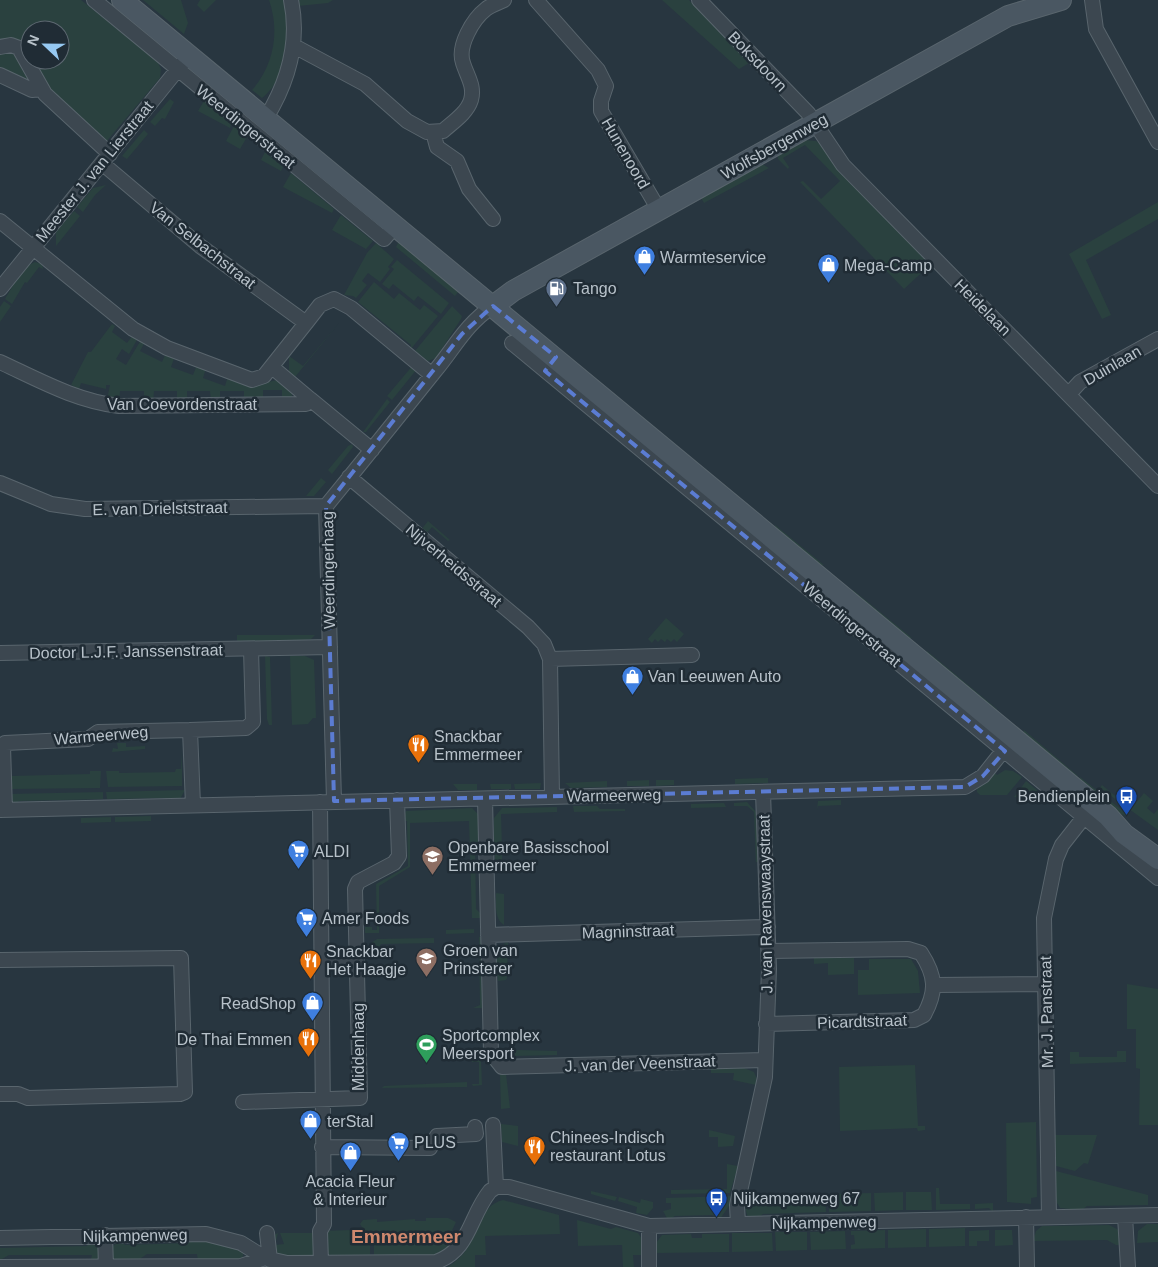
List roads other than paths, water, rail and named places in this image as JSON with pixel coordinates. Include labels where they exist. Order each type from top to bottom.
[{"type":"main road","name":"Weerdingerstraat","points":[[122,0],[183,62],[269,113],[396,225],[493,306],[550,364],[1009,744],[1108,816],[1158,846]]},
{"type":"main road","name":"Wolfsbergenweg","points":[[493,306],[513,291],[1008,16],[1060,0]]},
{"type":"main road","name":"Weerdingerstraat","points":[[1108,816],[1124,834],[1158,859]]},
{"type":"street","name":"Weerdingerstraat","points":[[94,0],[183,62],[384,239],[396,225]]},
{"type":"street","points":[[269,113],[287,78],[294,46],[291,0]]},
{"type":"street","points":[[294,46],[365,84],[407,121],[427,132],[443,131],[465,111],[471,100],[472,87],[462,61],[464,43],[475,21],[486,9],[504,0]]},
{"type":"street","name":"Hunenoord","points":[[536,0],[598,70],[606,86],[601,102],[601,111],[659,210]]},
{"type":"street","name":"Boksdoorn","points":[[699,0],[816,122]]},
{"type":"street","points":[[1092,0],[1096,29],[1158,142]]},
{"type":"street","name":"Van Selbachstraat","points":[[0,47],[11,45],[19,48],[41,89],[107,159],[200,246],[306,323]]},
{"type":"street","name":"Meester J. van Lierstraat","points":[[0,289],[33,246],[107,159],[183,62]]},
{"type":"street","name":"Van Selbachstraat","points":[[0,75],[32,90],[41,89]]},
{"type":"street","name":"Heidelaan","points":[[816,122],[843,165],[1158,486]]},
{"type":"street","points":[[433,132],[437,148],[457,161],[469,189],[493,219]]},
{"type":"street","points":[[0,221],[133,329],[167,348],[252,380],[264,376],[320,305],[334,299],[351,308],[432,375]]},
{"type":"street","name":"Weerdingerhaag","points":[[327,802],[330,647],[326,506],[432,375],[476,317],[493,306]]},
{"type":"street","name":"Duinlaan","points":[[1069,394],[1080,382],[1158,339]]},
{"type":"street","name":"Weerdingerstraat","points":[[512,343],[550,364]]},
{"type":"street","name":"Van Coevordenstraat","points":[[0,362],[72,396],[119,406],[306,404],[310,399]]},
{"type":"street","points":[[272,366],[372,450]]},
{"type":"street","name":"Nijverheidsstraat","points":[[349,477],[528,627],[544,644],[550,659],[552,797]]},
{"type":"street","name":"E. van Drielststraat","points":[[0,483],[51,504],[85,509],[326,506]]},
{"type":"street","name":"Doctor L.J.F. Janssenstraat","points":[[0,653],[330,647]]},
{"type":"street","points":[[193,805],[190,730],[246,728],[253,722],[251,649]]},
{"type":"street","points":[[550,659],[692,654]]},
{"type":"street","name":"Warmeerweg","points":[[190,730],[98,732],[88,739],[5,742],[3,746],[2,810],[965,787],[983,776],[1009,744]]},
{"type":"street","name":"Weerdingerstraat","points":[[1009,744],[1084,817],[1158,878]]},
{"type":"street","name":"J. van Ravenswaaystraat","points":[[738,1224],[738,1205],[765,1077],[769,952],[763,792]]},
{"type":"street","points":[[485,799],[488,935]]},
{"type":"street","name":"Middenhaag","points":[[243,1102],[360,1098],[355,889],[358,882],[394,863],[399,856],[397,800]]},
{"type":"street","points":[[321,1263],[320,1232],[324,1224],[321,961],[327,802]]},
{"type":"street","name":"Mr. J. Panstraat","points":[[1049,1217],[1044,918],[1056,859],[1062,845],[1084,817]]},
{"type":"street","name":"Magninstraat","points":[[488,935],[768,927]]},
{"type":"street","name":"J. van der Veenstraat","points":[[488,935],[491,1053],[502,1067],[765,1060]]},
{"type":"street","points":[[769,952],[908,949],[921,953],[928,963],[935,985],[1046,984]]},
{"type":"street","points":[[0,960],[181,958],[185,1092],[180,1094],[28,1098],[18,1094],[0,1094]]},
{"type":"street","points":[[321,961],[357,960]]},
{"type":"street","name":"Picardtstraat","points":[[766,1024],[914,1020],[924,1015],[935,985]]},
{"type":"street","points":[[493,1125],[496,1187]]},
{"type":"street","points":[[322,1147],[430,1148],[437,1136],[476,1134],[475,1126]]},
{"type":"street","name":"Nijkampenweg","points":[[0,1238],[105,1234],[206,1234],[241,1243],[267,1259],[287,1263],[343,1265],[436,1262],[449,1258],[459,1249],[484,1198],[496,1187],[509,1187],[649,1226],[1158,1215]]},
{"type":"street","points":[[1125,1216],[1128,1267]]},
{"type":"street","points":[[1026,1217],[1027,1267]]},
{"type":"street","points":[[649,1226],[649,1267]]},
{"type":"street","points":[[267,1233],[267,1259]]},
{"type":"street","points":[[105,1234],[106,1266]]},
{"type":"street","name":"Nijkampenweg","points":[[0,1267],[241,1266],[267,1259]]},
{"type":"place","name":"Warmteservice","points":[[644,276]]},
{"type":"place","name":"Mega-Camp","points":[[828,284]]},
{"type":"place","name":"Tango","points":[[557,307]]},
{"type":"place","name":"Van Leeuwen Auto","points":[[632,695]]},
{"type":"place","name":"Snackbar Emmermeer","points":[[418,764]]},
{"type":"place","name":"Bendienplein","points":[[1126,815]]},
{"type":"place","name":"ALDI","points":[[298,870]]},
{"type":"place","name":"Openbare Basisschool Emmermeer","points":[[432,875]]},
{"type":"place","name":"Amer Foods","points":[[306,937]]},
{"type":"place","name":"Groen van Prinsterer","points":[[427,978]]},
{"type":"place","name":"Snackbar Het Haagje","points":[[310,979]]},
{"type":"place","name":"ReadShop","points":[[312,1022]]},
{"type":"place","name":"De Thai Emmen","points":[[308,1058]]},
{"type":"place","name":"Sportcomplex Meersport","points":[[426,1063]]},
{"type":"place","name":"terStal","points":[[311,1140]]},
{"type":"place","name":"PLUS","points":[[398,1161]]},
{"type":"place","name":"Chinees-Indisch restaurant Lotus","points":[[534,1165]]},
{"type":"place","name":"Acacia Fleur & Interieur","points":[[350,1171]]},
{"type":"place","name":"Nijkampenweg 67","points":[[717,1217]]},
{"type":"district","name":"Emmermeer","points":[[406,1236]]}]
